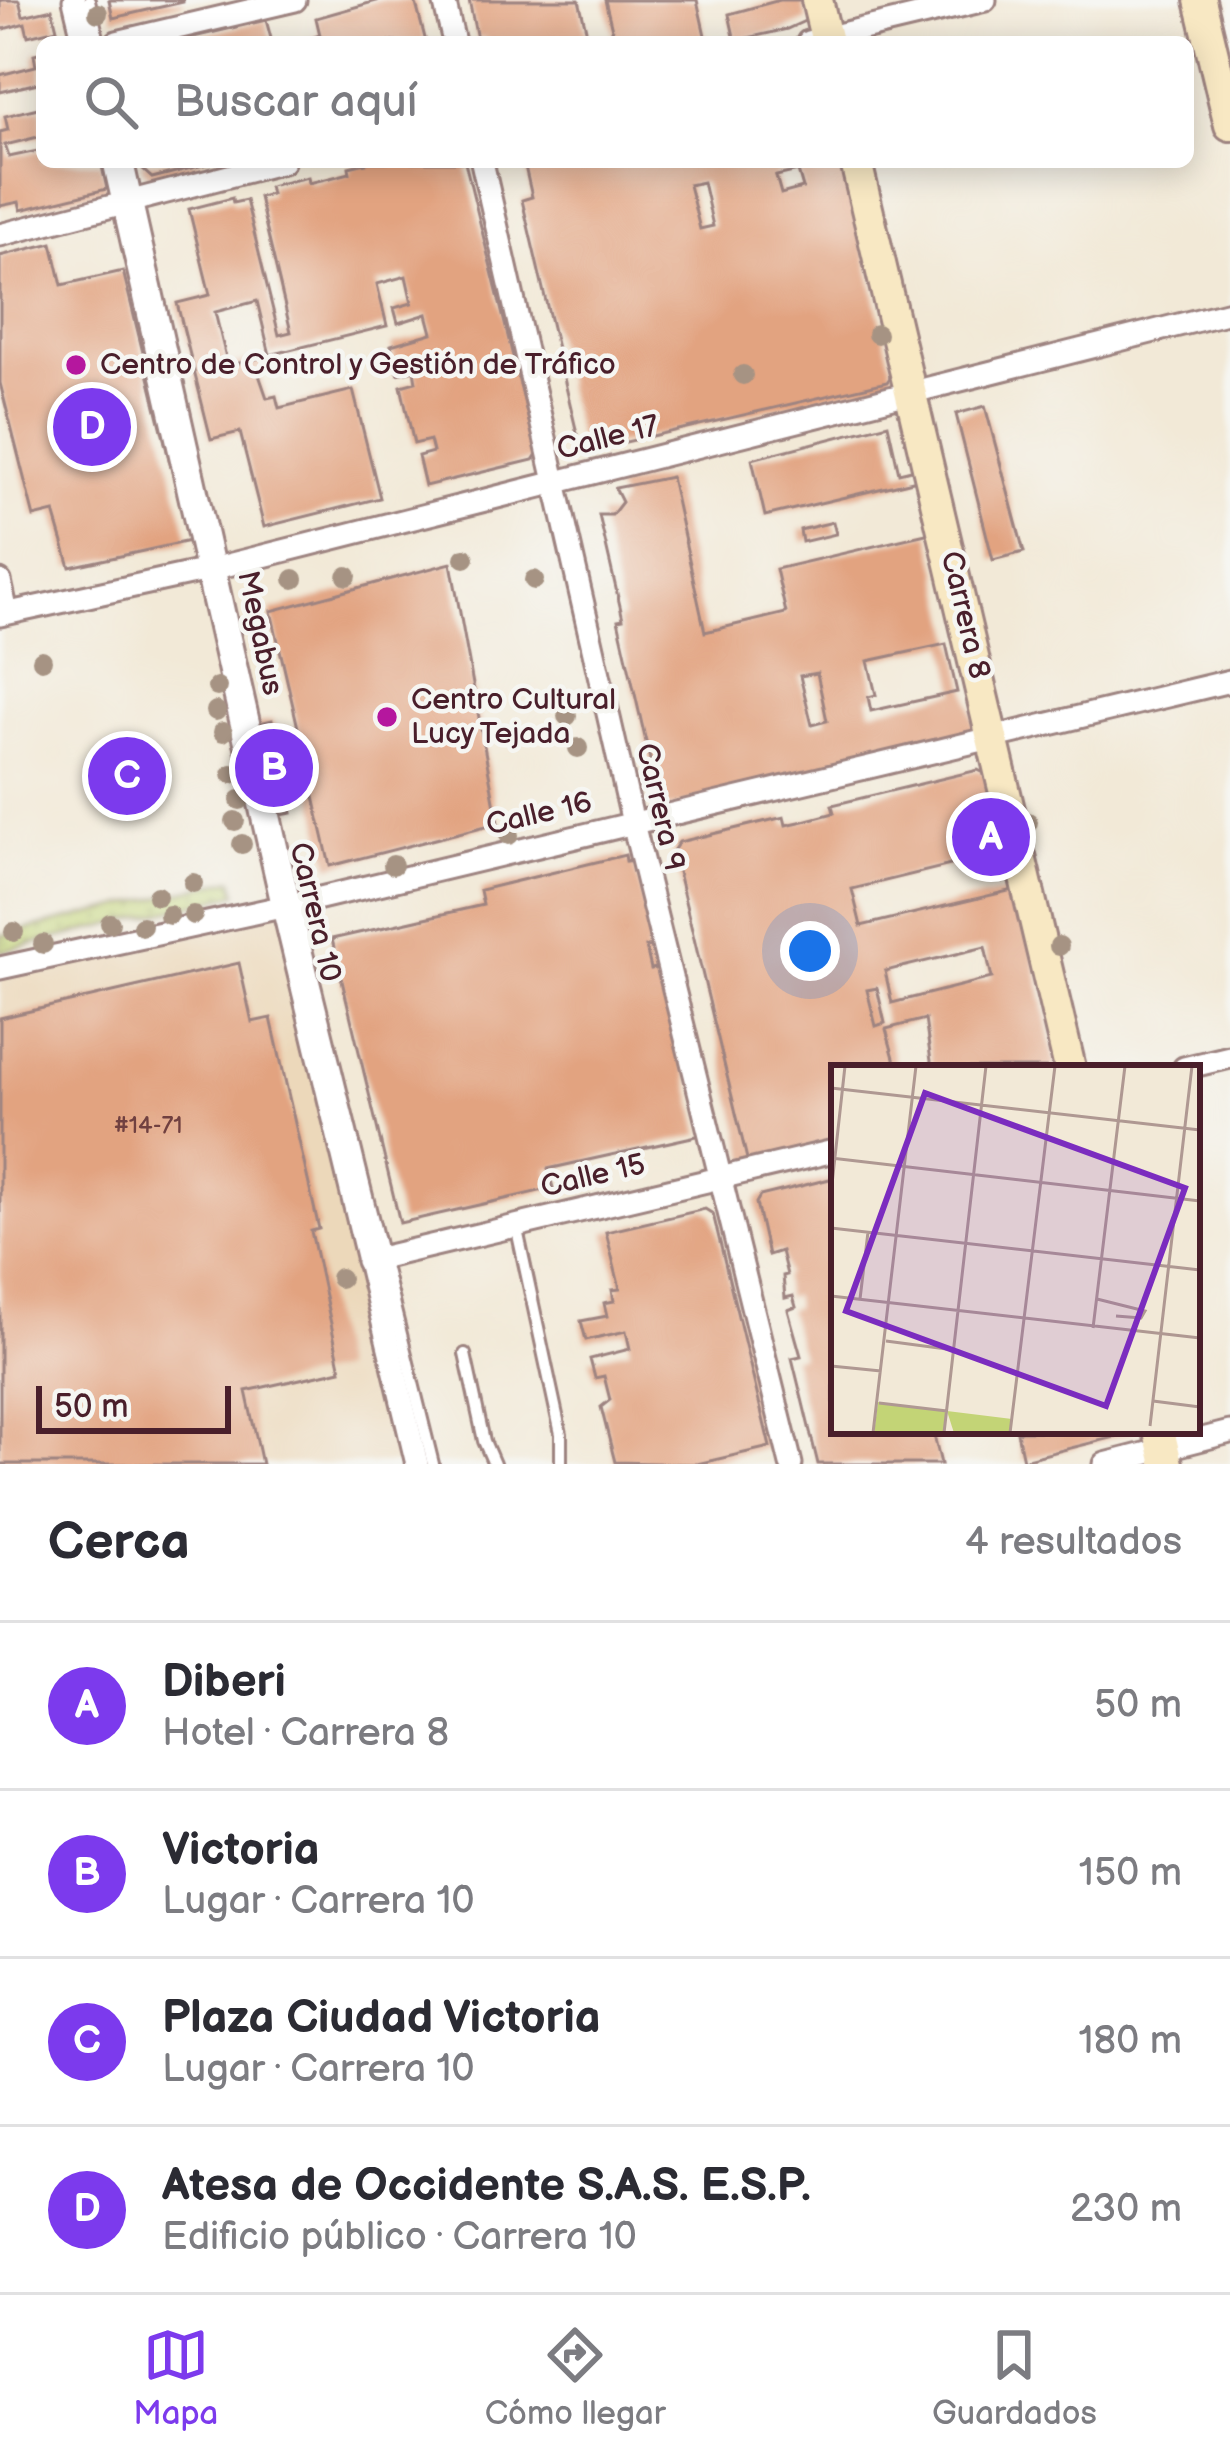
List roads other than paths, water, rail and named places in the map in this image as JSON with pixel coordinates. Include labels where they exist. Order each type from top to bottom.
[{"type":"main road","points":[[817,0],[820,36]]},
{"type":"main road","points":[[1200,0],[1230,125]]},
{"type":"main road","name":"Carrera 8","points":[[857,168],[1069,1065]]},
{"type":"street","points":[[74,0],[83,36]]},
{"type":"street","points":[[142,36],[295,0]]},
{"type":"street","points":[[444,0],[453,36]]},
{"type":"street","points":[[840,36],[985,0]]},
{"type":"street","name":"Carrera 10","points":[[118,168],[131,200],[417,1464]]},
{"type":"street","points":[[0,235],[259,168]]},
{"type":"street","name":"Carrera 9","points":[[483,168],[632,823],[790,1464]]},
{"type":"street","name":"Calle 17","points":[[4,614],[214,568],[1230,312]]},
{"type":"street","points":[[0,581],[4,614]]},
{"type":"street","name":"Calle 16","points":[[0,968],[289,905],[1230,681]]},
{"type":"street","points":[[1197,1065],[1230,1057]]},
{"type":"street","name":"Calle 15","points":[[374,1259],[831,1152]]},
{"type":"street","points":[[1105,1464],[1230,1432]]},
{"type":"lane","points":[[89,0],[98,36]]},
{"type":"lane","points":[[128,168],[131,200]]},
{"type":"lane","points":[[516,1225],[561,1434],[561,1464]]},
{"type":"lane","points":[[374,1259],[433,1464]]},
{"type":"lane","points":[[465,1354],[484,1441],[494,1464]]},
{"type":"place","name":"Centro de Control y Gestión de Tráfico","points":[[76,365]]},
{"type":"place","name":"Atesa de Occidente S.A.S. E.S.P.","points":[[92,427]]},
{"type":"place","name":"Centro Cultural Lucy Tejada","points":[[387,717]]},
{"type":"place","name":"Victoria","points":[[274,768]]},
{"type":"place","name":"Plaza Ciudad Victoria","points":[[127,776]]},
{"type":"place","name":"Diberi","points":[[991,837]]}]
